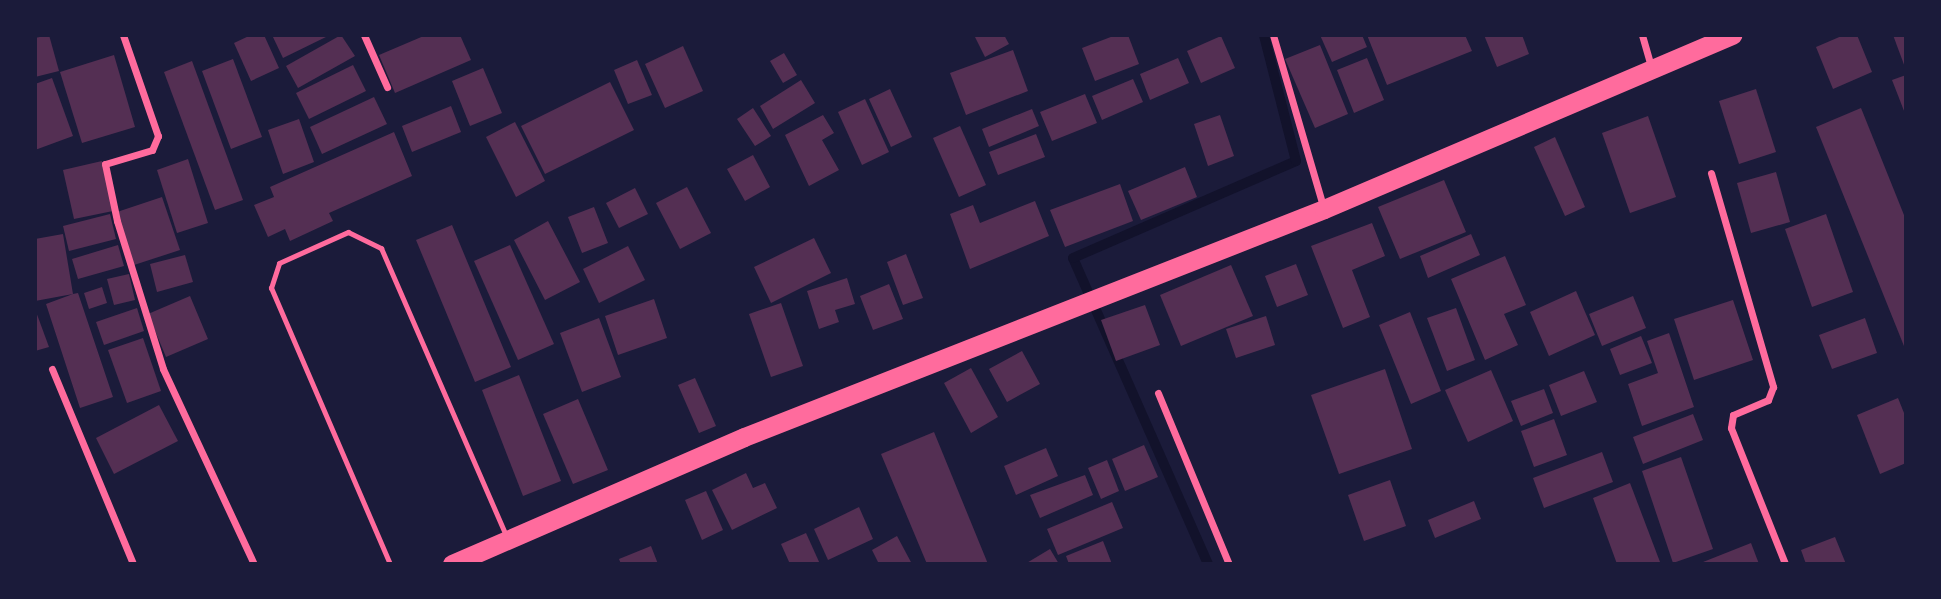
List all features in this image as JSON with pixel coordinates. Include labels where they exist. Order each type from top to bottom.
[{"type":"highway","points":[[453,564],[744,437],[1324,209],[1732,35]]},
{"type":"street","points":[[124,35],[158,136],[152,150],[106,164],[117,220],[163,369],[254,564]]},
{"type":"street","points":[[364,35],[387,87]]},
{"type":"street","points":[[1273,35],[1324,209]]},
{"type":"street","points":[[1642,35],[1652,67]]},
{"type":"street","points":[[1711,173],[1773,387],[1768,400],[1733,415],[1731,428],[1784,564]]},
{"type":"street","points":[[52,369],[133,564]]},
{"type":"street","points":[[1158,393],[1229,564]]},
{"type":"lane","points":[[390,564],[271,288],[279,263],[348,232],[381,248],[508,542]]},
{"type":"building","points":[[49,35],[59,71],[35,77],[35,38]]},
{"type":"building","points":[[251,35],[264,35],[279,68],[251,81],[234,43]]},
{"type":"building","points":[[272,35],[330,35],[283,58]]},
{"type":"building","points":[[341,35],[355,56],[298,88],[286,66]]},
{"type":"building","points":[[426,35],[460,35],[471,60],[395,93],[379,55]]},
{"type":"building","points":[[974,35],[1004,35],[1009,44],[985,57]]},
{"type":"building","points":[[1116,35],[1128,35],[1139,64],[1095,81],[1082,48]]},
{"type":"building","points":[[1320,35],[1362,35],[1367,47],[1332,62]]},
{"type":"building","points":[[1367,35],[1465,35],[1472,51],[1387,85]]},
{"type":"building","points":[[1484,35],[1522,35],[1529,54],[1497,67]]},
{"type":"building","points":[[1844,35],[1857,35],[1872,72],[1833,89],[1816,47]]},
{"type":"building","points":[[1893,35],[1906,35],[1906,70]]},
{"type":"building","points":[[1221,36],[1235,68],[1201,83],[1187,51]]},
{"type":"building","points":[[1320,45],[1348,114],[1315,128],[1285,59]]},
{"type":"building","points":[[683,46],[703,91],[665,108],[645,64]]},
{"type":"building","points":[[1013,50],[1028,91],[966,115],[950,73]]},
{"type":"building","points":[[784,53],[797,75],[783,83],[770,61]]},
{"type":"building","points":[[114,55],[135,127],[82,143],[60,72]]},
{"type":"building","points":[[1178,58],[1189,83],[1150,100],[1140,74]]},
{"type":"building","points":[[1367,58],[1384,100],[1354,113],[1337,70]]},
{"type":"building","points":[[233,59],[262,137],[231,149],[202,71]]},
{"type":"building","points":[[637,60],[652,95],[628,104],[614,70]]},
{"type":"building","points":[[192,61],[243,200],[215,210],[164,72]]},
{"type":"building","points":[[353,65],[366,91],[309,119],[296,93]]},
{"type":"building","points":[[483,68],[502,113],[470,126],[452,81]]},
{"type":"building","points":[[1906,75],[1906,116],[1892,80]]},
{"type":"building","points":[[52,78],[73,136],[35,150],[35,84]]},
{"type":"building","points":[[1133,79],[1143,102],[1102,120],[1092,96]]},
{"type":"building","points":[[801,80],[815,103],[773,129],[760,106]]},
{"type":"building","points":[[610,82],[634,130],[545,174],[521,126]]},
{"type":"building","points":[[890,89],[912,137],[891,147],[869,99]]},
{"type":"building","points":[[1756,89],[1776,152],[1739,164],[1719,101]]},
{"type":"building","points":[[1085,94],[1097,123],[1052,141],[1040,112]]},
{"type":"building","points":[[374,97],[387,124],[322,154],[310,127]]},
{"type":"building","points":[[865,99],[889,152],[862,165],[838,112]]},
{"type":"building","points":[[451,106],[461,132],[412,152],[402,126]]},
{"type":"building","points":[[753,108],[771,136],[755,146],[737,119]]},
{"type":"building","points":[[1861,108],[1906,220],[1906,351],[1816,127]]},
{"type":"building","points":[[1032,109],[1039,126],[989,147],[982,129]]},
{"type":"building","points":[[823,115],[834,133],[822,140],[839,170],[809,186],[785,135]]},
{"type":"building","points":[[1220,115],[1234,156],[1208,166],[1194,124]]},
{"type":"building","points":[[1648,116],[1676,197],[1630,213],[1602,133]]},
{"type":"building","points":[[299,119],[314,162],[283,174],[268,130]]},
{"type":"building","points":[[515,122],[545,181],[516,197],[486,137]]},
{"type":"building","points":[[960,126],[986,185],[959,197],[933,138]]},
{"type":"building","points":[[394,132],[412,176],[329,213],[333,221],[290,241],[285,229],[268,237],[254,205],[274,197],[270,187]]},
{"type":"building","points":[[1036,134],[1045,157],[998,175],[989,152]]},
{"type":"building","points":[[1555,137],[1585,207],[1565,216],[1534,147]]},
{"type":"building","points":[[753,155],[770,187],[745,201],[727,169]]},
{"type":"building","points":[[188,159],[208,223],[177,233],[157,170]]},
{"type":"building","points":[[102,161],[113,211],[74,219],[63,170]]},
{"type":"building","points":[[1185,167],[1197,197],[1141,220],[1128,191]]},
{"type":"building","points":[[1776,172],[1790,222],[1751,233],[1737,183]]},
{"type":"building","points":[[1444,180],[1466,232],[1400,259],[1378,207]]},
{"type":"building","points":[[1120,184],[1133,221],[1065,247],[1050,210]]},
{"type":"building","points":[[687,187],[711,233],[680,249],[656,203]]},
{"type":"building","points":[[635,188],[648,214],[619,228],[606,203]]},
{"type":"building","points":[[162,197],[180,250],[134,265],[117,212]]},
{"type":"building","points":[[1035,201],[1049,236],[970,269],[950,214],[973,205],[980,223]]},
{"type":"building","points":[[594,207],[608,243],[582,253],[568,217]]},
{"type":"building","points":[[110,214],[116,239],[69,251],[63,226]]},
{"type":"building","points":[[1826,214],[1853,292],[1812,307],[1785,229]]},
{"type":"building","points":[[548,221],[580,282],[545,300],[514,240]]},
{"type":"building","points":[[1372,223],[1385,256],[1352,270],[1370,317],[1343,328],[1311,246]]},
{"type":"building","points":[[452,225],[511,367],[475,382],[416,240]]},
{"type":"building","points":[[63,234],[73,294],[35,301],[35,239]]},
{"type":"building","points":[[1471,234],[1480,255],[1428,278],[1420,256]]},
{"type":"building","points":[[814,238],[831,273],[771,303],[754,267]]},
{"type":"building","points":[[118,245],[124,266],[78,279],[72,259]]},
{"type":"building","points":[[510,245],[554,344],[518,360],[474,261]]},
{"type":"building","points":[[628,246],[645,280],[599,303],[583,269]]},
{"type":"building","points":[[906,254],[923,298],[903,305],[887,262]]},
{"type":"building","points":[[185,255],[193,282],[157,292],[150,264]]},
{"type":"building","points":[[1505,256],[1526,305],[1504,314],[1518,345],[1485,360],[1451,279]]},
{"type":"building","points":[[1296,264],[1308,295],[1277,307],[1265,276]]},
{"type":"building","points":[[1231,265],[1253,316],[1181,346],[1160,295]]},
{"type":"building","points":[[129,274],[135,300],[114,305],[107,279]]},
{"type":"building","points":[[847,278],[855,304],[835,310],[839,322],[819,329],[807,291]]},
{"type":"building","points":[[889,284],[903,319],[873,330],[860,296]]},
{"type":"building","points":[[102,287],[107,303],[89,309],[84,293]]},
{"type":"building","points":[[1576,291],[1595,335],[1549,356],[1530,312]]},
{"type":"building","points":[[78,293],[113,397],[80,408],[46,304]]},
{"type":"building","points":[[190,296],[208,339],[166,357],[148,314]]},
{"type":"building","points":[[1633,296],[1646,328],[1602,346],[1589,314]]},
{"type":"building","points":[[654,299],[667,338],[618,355],[605,316]]},
{"type":"building","points":[[1733,300],[1753,360],[1694,380],[1674,319]]},
{"type":"building","points":[[781,303],[803,366],[771,377],[749,314]]},
{"type":"building","points":[[1145,305],[1160,345],[1116,361],[1101,320]]},
{"type":"building","points":[[137,308],[144,331],[104,345],[96,322]]},
{"type":"building","points":[[1456,308],[1475,360],[1447,371],[1427,318]]},
{"type":"building","points":[[35,309],[49,347],[35,351]]},
{"type":"building","points":[[1410,312],[1441,391],[1411,404],[1379,325]]},
{"type":"building","points":[[1266,316],[1275,345],[1236,358],[1226,329]]},
{"type":"building","points":[[599,318],[621,377],[582,392],[560,333]]},
{"type":"building","points":[[1865,318],[1877,353],[1832,369],[1819,335]]},
{"type":"building","points":[[1669,333],[1694,407],[1642,426],[1628,384],[1658,373],[1647,341]]},
{"type":"building","points":[[1641,336],[1652,363],[1620,375],[1610,349]]},
{"type":"building","points":[[143,338],[161,391],[127,403],[108,350]]},
{"type":"building","points":[[1022,351],[1040,384],[1007,402],[989,369]]},
{"type":"building","points":[[971,368],[998,417],[971,433],[944,383]]},
{"type":"building","points":[[1385,369],[1412,449],[1339,474],[1311,395]]},
{"type":"building","points":[[1491,370],[1513,421],[1468,442],[1445,390]]},
{"type":"building","points":[[1584,371],[1597,402],[1561,416],[1549,385]]},
{"type":"building","points":[[519,375],[561,481],[523,496],[482,390]]},
{"type":"building","points":[[695,378],[716,426],[699,433],[678,385]]},
{"type":"building","points":[[1544,389],[1553,413],[1521,426],[1511,401]]},
{"type":"building","points":[[1898,398],[1906,418],[1906,463],[1880,474],[1857,415]]},
{"type":"building","points":[[578,399],[608,470],[573,484],[543,414]]},
{"type":"building","points":[[159,405],[178,441],[114,474],[96,438]]},
{"type":"building","points":[[1693,414],[1703,440],[1643,464],[1633,437]]},
{"type":"building","points":[[1554,419],[1567,455],[1534,467],[1521,431]]},
{"type":"building","points":[[934,432],[988,564],[927,564],[881,454]]},
{"type":"building","points":[[1144,445],[1158,477],[1125,491],[1112,459]]},
{"type":"building","points":[[1046,448],[1058,476],[1016,495],[1004,466]]},
{"type":"building","points":[[1602,452],[1613,482],[1544,508],[1533,478]]},
{"type":"building","points":[[1681,457],[1713,549],[1673,563],[1642,471]]},
{"type":"building","points":[[1107,460],[1119,491],[1101,499],[1088,468]]},
{"type":"building","points":[[746,473],[753,488],[765,483],[777,508],[732,530],[712,490]]},
{"type":"building","points":[[1085,475],[1093,495],[1040,518],[1030,495]]},
{"type":"building","points":[[1390,480],[1406,526],[1364,541],[1348,495]]},
{"type":"building","points":[[1630,483],[1660,562],[1656,564],[1617,564],[1593,498]]},
{"type":"building","points":[[706,491],[723,530],[702,540],[685,500]]},
{"type":"building","points":[[1474,501],[1481,519],[1435,538],[1428,520]]},
{"type":"building","points":[[1112,502],[1123,528],[1058,555],[1047,529]]},
{"type":"building","points":[[859,507],[873,539],[828,560],[814,529]]},
{"type":"building","points":[[806,533],[820,564],[790,564],[781,544]]},
{"type":"building","points":[[897,536],[912,564],[879,564],[872,550]]},
{"type":"building","points":[[1835,537],[1846,564],[1806,564],[1801,550]]},
{"type":"building","points":[[1103,541],[1112,564],[1069,564],[1066,556]]},
{"type":"building","points":[[1751,543],[1759,564],[1698,564]]},
{"type":"building","points":[[651,546],[658,564],[621,564],[619,559]]},
{"type":"building","points":[[1050,549],[1059,564],[1025,564]]},
{"type":"waterway","points":[[1208,564],[1073,258],[1296,161],[1264,35]]}]
